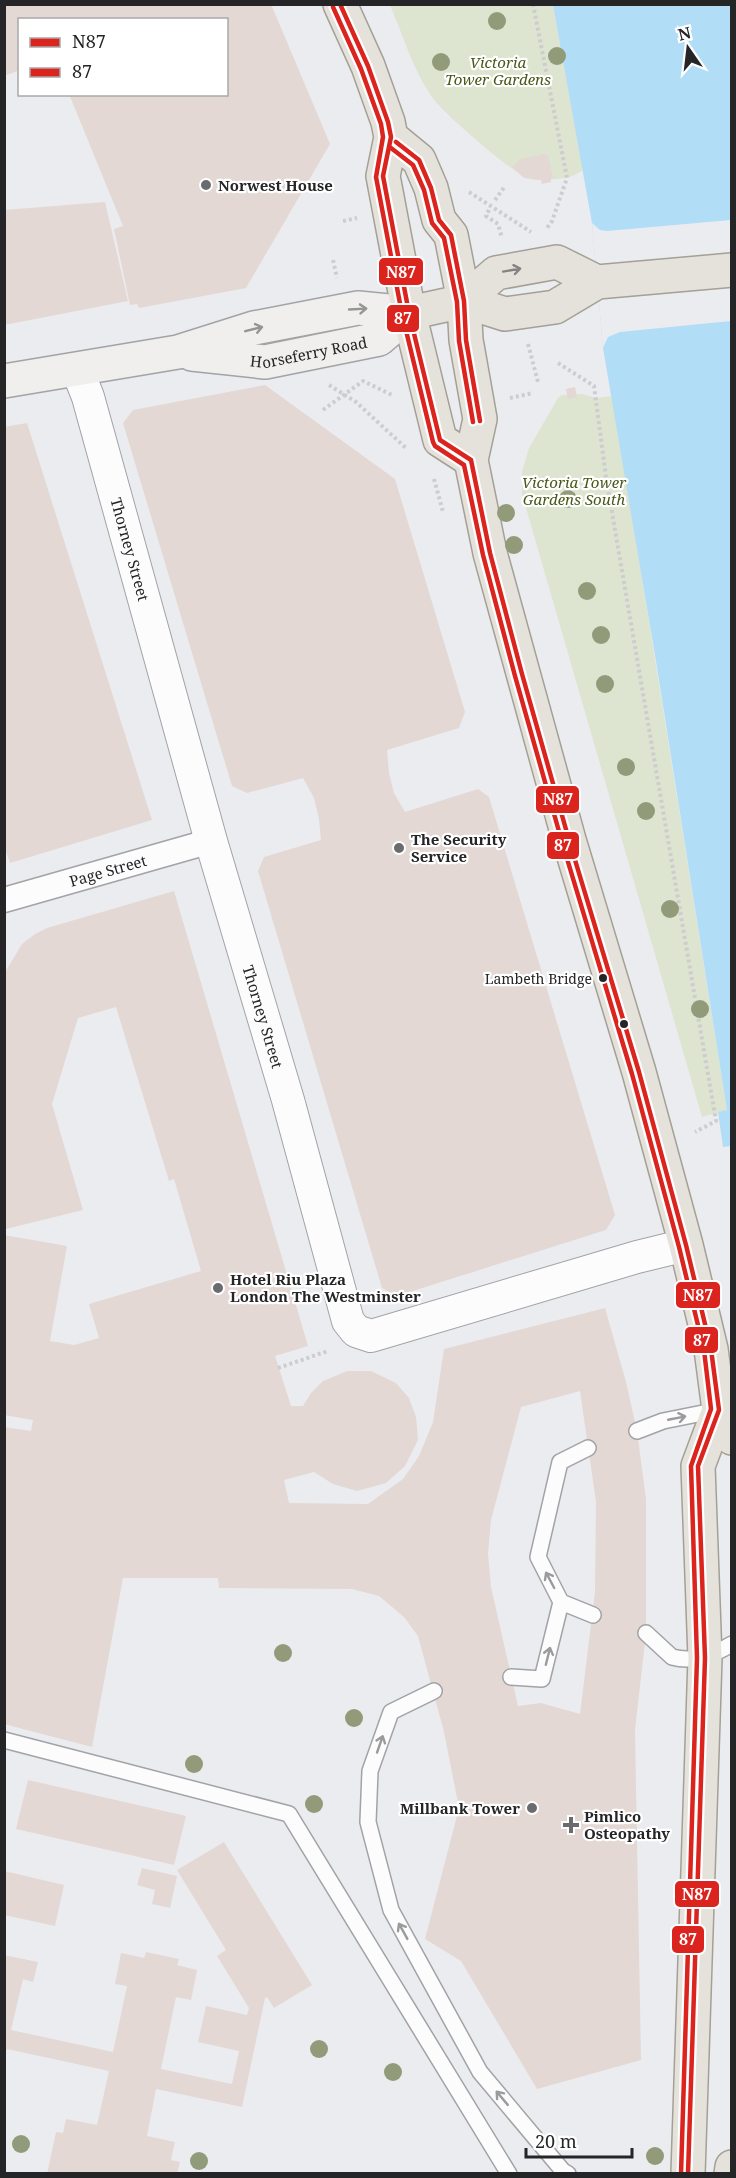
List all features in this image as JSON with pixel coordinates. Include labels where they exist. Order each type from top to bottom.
[{"type":"main road","points":[[340,4],[368,66],[388,122],[391,137],[383,177],[409,313],[440,440],[471,460]]},
{"type":"main road","points":[[391,137],[419,160],[426,175],[439,220],[451,235],[464,301],[466,340],[480,418],[471,460],[490,553],[568,840],[639,1072],[687,1245],[711,1349],[725,1424],[698,1466],[718,1651],[688,2174]]},
{"type":"main road","points":[[409,313],[464,301],[496,273],[558,262],[597,282]]},
{"type":"main road","points":[[464,301],[500,314],[555,307],[597,282],[732,270]]},
{"type":"main road","name":"Horseferry Road","points":[[4,381],[178,352],[255,328],[358,308],[409,313]]},
{"type":"main road","points":[[731,2174],[732,2167]]},
{"type":"street","name":"Thorney Street","points":[[77,369],[88,397],[212,841],[288,1100],[348,1322],[356,1331],[371,1336]]},
{"type":"street","name":"Page Street","points":[[4,900],[212,841]]},
{"type":"street","points":[[371,1336],[637,1257],[687,1245]]},
{"type":"lane","points":[[637,1431],[663,1421],[725,1424]]},
{"type":"lane","points":[[588,1448],[560,1462],[538,1557],[561,1602],[593,1615]]},
{"type":"lane","points":[[511,1677],[542,1679],[561,1602]]},
{"type":"lane","points":[[646,1633],[672,1657],[718,1651]]},
{"type":"lane","points":[[434,1691],[391,1712],[370,1771],[368,1822],[391,1910],[480,2072],[563,2171],[568,2174]]},
{"type":"lane","points":[[4,1740],[62,1747],[289,1814],[509,2174]]},
{"type":"path","points":[[533,4],[567,178],[552,221]]},
{"type":"path","points":[[495,200],[505,186]]},
{"type":"path","points":[[464,189],[552,246],[553,244],[558,249],[558,262]]},
{"type":"path","points":[[489,210],[486,216],[498,224],[502,239]]},
{"type":"path","points":[[526,334],[538,382]]},
{"type":"path","points":[[558,363],[594,386],[606,477],[716,1121],[695,1132]]},
{"type":"path","points":[[325,381],[332,388],[356,402],[405,448]]},
{"type":"path","points":[[323,410],[363,381],[401,399]]},
{"type":"path","points":[[278,1368],[371,1336]]},
{"type":"green space","name":"Victoria Tower Gardens","points":[[390,5],[553,5],[583,170],[566,178],[530,179],[509,167],[479,142],[438,105],[425,87]]},
{"type":"green space","name":"Victoria Tower Gardens South","points":[[582,394],[596,398],[613,396],[727,1110],[702,1117],[522,494],[522,472],[529,448],[558,398],[562,395]]},
{"type":"water","points":[[553,5],[731,5],[731,1146],[723,1147],[718,1112],[727,1110],[655,655],[603,348],[592,223]]},
{"type":"pier","points":[[731,220],[731,321],[620,332],[608,337],[603,348],[592,223],[600,230],[607,231]]},
{"type":"building","name":"Norwest House","points":[[4,4],[271,4],[330,144],[246,288],[139,308],[137,304],[130,305],[114,229],[123,226],[70,96],[228,96],[228,18],[18,18],[18,71],[4,76]]},
{"type":"building","points":[[544,154],[548,156],[553,178],[551,182],[542,184],[541,180],[524,178],[512,167],[521,159]]},
{"type":"building","points":[[105,202],[128,301],[4,325],[4,210]]},
{"type":"building","name":"The Security Service","points":[[265,385],[395,479],[465,712],[459,728],[387,750],[394,793],[405,812],[478,789],[489,797],[615,1215],[606,1230],[397,1296],[382,1288],[258,871],[264,857],[321,840],[314,798],[303,778],[247,793],[232,786],[123,423],[133,410]]},
{"type":"building","points":[[575,387],[577,397],[568,399],[566,389]]},
{"type":"building","points":[[27,423],[152,820],[10,863],[4,846],[4,427]]},
{"type":"building","points":[[174,891],[308,1346],[275,1356],[291,1406],[303,1406],[311,1393],[323,1381],[347,1371],[371,1371],[396,1383],[409,1398],[416,1417],[418,1440],[405,1466],[386,1483],[357,1491],[333,1484],[314,1472],[284,1480],[289,1503],[368,1504],[403,1479],[419,1456],[433,1422],[444,1349],[605,1308],[637,1431],[646,1499],[646,1633],[635,1730],[641,2060],[537,2089],[461,1961],[425,1939],[459,1808],[444,1732],[418,1636],[404,1617],[379,1596],[352,1589],[219,1588],[218,1578],[123,1578],[92,1747],[4,1724],[4,1427],[31,1431],[33,1420],[4,1415],[4,1235],[67,1246],[50,1341],[74,1345],[99,1338],[89,1304],[201,1271],[174,1179],[169,1181],[116,1007],[78,1018],[52,1104],[83,1210],[6,1229],[4,974],[22,944],[47,928]],"holes":[[[580,1391],[596,1502],[595,1592],[580,1714],[541,1703],[518,1706],[491,1587],[488,1554],[491,1520],[521,1407]]]},
{"type":"building","points":[[28,1780],[186,1816],[174,1865],[16,1829]]},
{"type":"building","points":[[224,1842],[312,1985],[274,2008],[267,1997],[265,1998],[242,2107],[156,2089],[147,2136],[175,2142],[171,2160],[180,2162],[177,2174],[47,2174],[56,2132],[63,2133],[66,2119],[97,2125],[109,2071],[7,2049],[4,2055],[4,1955],[38,1962],[33,1982],[23,1979],[11,2030],[113,2052],[127,1986],[115,1984],[121,1953],[144,1958],[146,1952],[179,1959],[177,1965],[197,1970],[191,2000],[176,1997],[161,2069],[232,2084],[239,2051],[198,2042],[206,2006],[247,2015],[249,2008],[217,1956],[226,1950],[177,1870]]},
{"type":"building","points":[[142,1868],[177,1876],[170,1908],[152,1904],[155,1890],[137,1885]]},
{"type":"building","points":[[4,1871],[64,1885],[55,1926],[4,1915]]},
{"type":"transit line","name":"N87","points":[[340,4],[368,66],[388,122],[391,137],[383,176],[409,313],[440,440],[471,460],[490,553],[522,674],[639,1072],[686,1245],[711,1349],[719,1410],[698,1466],[705,1658],[688,2174]]},
{"type":"transit line","name":"87","points":[[333,7],[361,69],[381,124],[383,137],[376,177],[402,314],[433,442],[435,446],[464,465],[483,555],[515,676],[632,1074],[679,1247],[704,1350],[711,1409],[691,1466],[697,1658],[681,2174]]},
{"type":"transit line","name":"N87","points":[[396,142],[419,160],[431,188],[439,220],[451,235],[464,301],[466,340],[480,421]]},
{"type":"transit line","name":"87","points":[[391,148],[413,165],[424,190],[432,223],[444,238],[457,302],[459,341],[473,422]]},
{"type":"place","name":"Norwest House","points":[[206,185]]},
{"type":"place","name":"The Security Service","points":[[399,848]]},
{"type":"place","name":"Lambeth Bridge","points":[[603,978]]},
{"type":"place","name":"Hotel Riu Plaza London The Westminster","points":[[218,1288]]},
{"type":"place","name":"Millbank Tower","points":[[532,1808]]},
{"type":"place","name":"Pimlico Osteopathy","points":[[571,1825]]}]
